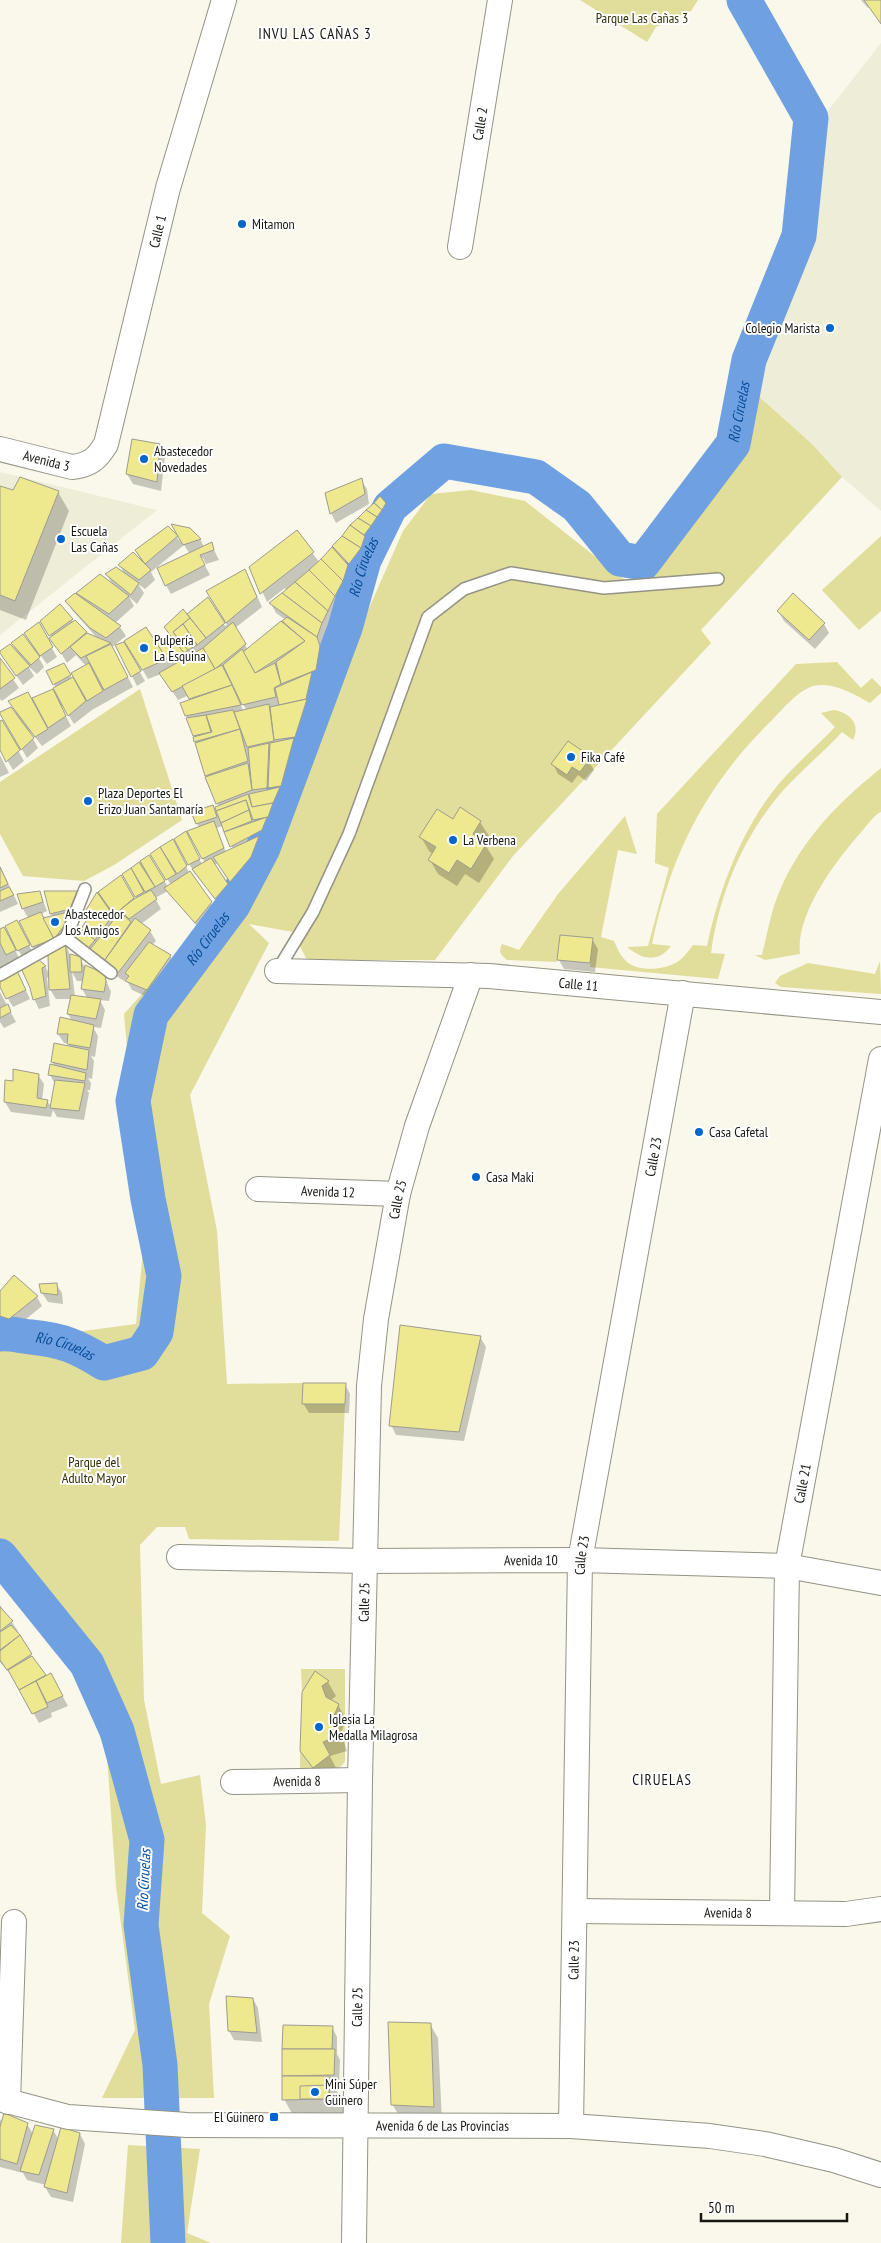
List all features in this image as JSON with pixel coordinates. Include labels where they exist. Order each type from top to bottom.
[{"type":"street","name":"Calle 1","points":[[92,462],[106,444],[168,188],[224,0]]},
{"type":"street","name":"Calle 2","points":[[460,247],[500,0]]},
{"type":"street","name":"Avenida 3","points":[[0,449],[72,467],[83,466],[92,462]]},
{"type":"street","name":"Calle 11","points":[[277,971],[471,975],[881,1012]]},
{"type":"street","name":"Calle 25","points":[[354,2243],[360,1780],[369,1386],[376,1319],[398,1194],[417,1126],[471,975]]},
{"type":"street","name":"Calle 23","points":[[571,2126],[576,1911],[580,1560],[683,993]]},
{"type":"street","name":"Calle 21","points":[[782,1913],[787,1566],[881,1059]]},
{"type":"street","name":"Avenida 12","points":[[258,1189],[398,1194]]},
{"type":"street","name":"Avenida 10","points":[[179,1557],[364,1561],[580,1560],[787,1566],[881,1583]]},
{"type":"street","name":"Avenida 8","points":[[233,1782],[360,1780]]},
{"type":"street","name":"Avenida 8","points":[[576,1911],[846,1914],[881,1909]]},
{"type":"street","points":[[4,2101],[6,1973],[14,1922]]},
{"type":"street","name":"Avenida 6 de Las Provincias","points":[[4,2101],[68,2117],[187,2125],[571,2126],[710,2136],[764,2144],[834,2160],[881,2175]]},
{"type":"lane","points":[[277,971],[313,912],[349,834],[428,618],[464,589],[511,573],[604,588],[718,579]]},
{"type":"lane","points":[[0,975],[66,938],[85,889]]},
{"type":"lane","points":[[66,938],[111,973]]},
{"type":"shaded area","name":"Colegio Marista","points":[[881,43],[881,511],[842,477],[812,444],[756,394],[804,261],[827,112]]},
{"type":"shaded area","name":"Escuela Las Cañas","points":[[0,472],[157,510],[0,635]]},
{"type":"green space","name":"Parque Las Cañas 3","points":[[580,0],[698,0],[691,11],[656,27],[647,42]]},
{"type":"green space","name":"Parque del Adulto Mayor","points":[[756,394],[812,444],[842,477],[701,630],[711,643],[513,856],[435,960],[307,960],[293,932],[249,924],[269,943],[190,1095],[217,1231],[227,1384],[303,1383],[302,1404],[345,1404],[339,1541],[189,1539],[185,1527],[157,1527],[140,1545],[144,1700],[161,1784],[200,1775],[206,1825],[202,1913],[230,1936],[209,2004],[214,2098],[102,2098],[135,2030],[116,1886],[107,1755],[74,1668],[0,1571],[0,1342],[136,1324],[144,1240],[124,1014],[224,902],[242,917],[314,747],[358,633],[403,531],[431,494],[471,490],[525,501],[640,592],[745,446]]},
{"type":"green space","points":[[881,536],[881,611],[859,630],[822,590]]},
{"type":"green space","points":[[837,662],[861,688],[872,678],[881,687],[881,693],[870,703],[843,689],[828,685],[813,686],[807,688],[786,705],[728,770],[694,822],[669,880],[652,944],[671,946],[661,955],[650,958],[639,955],[627,947],[648,946],[669,868],[655,863],[657,814],[796,664]]},
{"type":"green space","name":"Plaza Deportes El Erizo Juan Santamaría","points":[[140,689],[182,820],[114,865],[84,881],[23,876],[0,834],[0,782]]},
{"type":"green space","points":[[834,710],[845,714],[855,724],[856,729],[853,740],[842,732],[780,794],[754,830],[734,869],[720,910],[711,953],[725,954],[718,979],[590,967],[593,938],[560,935],[557,962],[507,960],[502,955],[500,949],[502,944],[519,950],[558,894],[625,816],[637,854],[618,850],[601,937],[614,941],[622,956],[631,965],[645,969],[660,968],[674,963],[682,958],[693,945],[707,946],[724,885],[750,826],[773,791],[795,766],[835,727],[821,713]]},
{"type":"green space","points":[[881,768],[881,812],[874,817],[841,856],[820,888],[804,922],[800,938],[800,954],[765,960],[755,955],[762,955],[774,906],[782,885],[804,846],[847,797]]},
{"type":"green space","points":[[880,961],[881,994],[781,987],[775,983],[780,976],[808,963],[875,974]]},
{"type":"green space","points":[[301,1669],[345,1669],[345,1761],[337,1769],[300,1768],[300,1751],[330,1755],[323,1742],[339,1736],[322,1686],[329,1681],[315,1671],[302,1692]]},
{"type":"green space","points":[[128,2145],[200,2149],[187,2233],[211,2243],[121,2243]]},
{"type":"building","points":[[864,0],[881,0],[881,24]]},
{"type":"building","name":"Abastecedor Novedades","points":[[132,439],[160,444],[157,482],[126,474]]},
{"type":"building","points":[[20,477],[59,491],[15,601],[0,595],[0,486],[13,490]]},
{"type":"building","points":[[362,478],[365,494],[330,514],[325,493]]},
{"type":"building","points":[[380,496],[386,503],[382,510],[374,503]]},
{"type":"building","points":[[374,503],[382,510],[377,517],[366,510]]},
{"type":"building","points":[[366,510],[377,517],[371,526],[358,518]]},
{"type":"building","points":[[358,518],[371,526],[364,535],[350,525]]},
{"type":"building","points":[[171,524],[190,528],[201,539],[183,545]]},
{"type":"building","points":[[350,525],[365,536],[361,548],[342,536]]},
{"type":"building","points":[[168,526],[178,536],[145,564],[135,550]]},
{"type":"building","points":[[297,530],[314,552],[260,594],[249,567]]},
{"type":"building","points":[[342,536],[361,548],[349,564],[332,546]]},
{"type":"building","points":[[212,542],[214,550],[200,555],[205,565],[165,586],[157,568]]},
{"type":"building","points":[[332,547],[348,565],[343,581],[321,559]]},
{"type":"building","points":[[133,552],[151,570],[139,580],[118,565]]},
{"type":"building","points":[[321,559],[343,581],[335,596],[309,570]]},
{"type":"building","points":[[116,567],[139,583],[131,595],[105,574]]},
{"type":"building","points":[[245,569],[257,597],[226,623],[206,591]]},
{"type":"building","points":[[309,570],[335,596],[328,611],[295,582]]},
{"type":"building","points":[[100,574],[129,596],[109,614],[76,593]]},
{"type":"building","points":[[295,582],[328,611],[322,623],[282,593]]},
{"type":"building","points":[[75,593],[121,626],[106,638],[90,628],[65,601]]},
{"type":"building","points":[[282,593],[322,623],[317,637],[269,603]]},
{"type":"building","points":[[793,593],[825,623],[809,640],[777,611]]},
{"type":"building","points":[[208,597],[225,623],[206,638],[187,614]]},
{"type":"building","points":[[60,604],[73,619],[49,636],[40,621]]},
{"type":"building","points":[[183,609],[190,618],[173,632],[188,650],[184,653],[164,627]]},
{"type":"building","points":[[287,617],[317,637],[320,646],[316,670],[281,684],[276,662],[305,641],[282,621]]},
{"type":"building","points":[[190,618],[206,638],[197,645],[183,624]]},
{"type":"building","points":[[75,620],[87,632],[61,654],[49,638]]},
{"type":"building","points":[[281,621],[305,641],[255,673],[243,652]]},
{"type":"building","points":[[39,622],[53,647],[40,656],[24,633]]},
{"type":"building","points":[[233,622],[246,644],[215,669],[203,648]]},
{"type":"building","points":[[183,624],[197,645],[188,650],[173,632]]},
{"type":"building","name":"Pulpería La Esquina","points":[[146,627],[167,659],[142,670],[124,641]]},
{"type":"building","points":[[87,633],[111,643],[81,658],[70,647]]},
{"type":"building","points":[[23,634],[40,657],[31,665],[11,643]]},
{"type":"building","points":[[170,635],[184,653],[167,659],[157,644]]},
{"type":"building","points":[[124,642],[141,671],[131,677],[115,645]]},
{"type":"building","points":[[10,644],[30,666],[16,676],[0,653]]},
{"type":"building","points":[[111,644],[128,677],[104,690],[86,656]]},
{"type":"building","points":[[203,648],[215,669],[172,692],[159,673]]},
{"type":"building","points":[[242,649],[255,673],[275,663],[281,684],[274,688],[276,697],[242,705],[223,665]]},
{"type":"building","points":[[0,658],[15,678],[0,689]]},
{"type":"building","points":[[64,663],[71,675],[53,685],[46,671]]},
{"type":"building","points":[[89,663],[103,691],[87,701],[71,673]]},
{"type":"building","points":[[222,665],[232,685],[189,699],[182,686]]},
{"type":"building","points":[[312,672],[306,699],[279,705],[275,688]]},
{"type":"building","points":[[73,677],[86,701],[68,716],[53,688]]},
{"type":"building","points":[[232,685],[241,705],[185,716],[180,703]]},
{"type":"building","points":[[53,689],[66,716],[48,728],[32,698]]},
{"type":"building","points":[[28,692],[48,729],[35,737],[8,701]]},
{"type":"building","points":[[307,699],[295,737],[274,740],[270,707]]},
{"type":"building","points":[[269,704],[274,741],[247,747],[234,712]]},
{"type":"building","points":[[11,707],[34,738],[21,750],[0,714],[0,712]]},
{"type":"building","points":[[233,710],[240,729],[194,742],[193,737],[212,732],[206,715]]},
{"type":"building","points":[[206,715],[211,732],[193,736],[186,718]]},
{"type":"building","points":[[2,720],[20,750],[6,762],[0,750],[0,721]]},
{"type":"building","points":[[240,729],[248,761],[205,776],[195,743]]},
{"type":"building","points":[[294,738],[281,786],[268,788],[270,743]]},
{"type":"building","name":"Fika Café","points":[[568,741],[584,752],[582,755],[589,760],[580,772],[572,767],[567,775],[551,764]]},
{"type":"building","points":[[269,743],[267,788],[252,790],[248,748]]},
{"type":"building","points":[[248,763],[252,790],[216,804],[205,777]]},
{"type":"building","points":[[280,787],[273,803],[252,807],[249,794]]},
{"type":"building","points":[[248,794],[252,807],[273,803],[268,817],[253,820],[246,800],[216,811],[215,807]]},
{"type":"building","points":[[246,800],[249,810],[221,823],[216,811]]},
{"type":"building","points":[[213,805],[217,817],[196,824],[191,812]]},
{"type":"building","name":"La Verbena","points":[[460,807],[481,821],[473,834],[487,843],[471,869],[457,860],[449,873],[428,860],[436,847],[419,837],[437,809],[453,819]]},
{"type":"building","points":[[249,810],[252,821],[224,832],[221,823]]},
{"type":"building","points":[[267,817],[262,830],[230,847],[224,832]]},
{"type":"building","points":[[214,821],[224,848],[202,859],[187,831]]},
{"type":"building","points":[[186,831],[200,859],[188,865],[174,839]]},
{"type":"building","points":[[259,836],[251,857],[230,882],[213,857]]},
{"type":"building","points":[[173,839],[187,866],[177,874],[160,847]]},
{"type":"building","points":[[160,847],[176,874],[166,880],[150,854]]},
{"type":"building","points":[[149,855],[165,881],[155,887],[140,861]]},
{"type":"building","points":[[211,858],[228,884],[215,899],[192,869]]},
{"type":"building","points":[[139,862],[155,887],[145,892],[131,868]]},
{"type":"building","points":[[0,867],[8,884],[0,888]]},
{"type":"building","points":[[131,868],[144,892],[135,897],[122,874]]},
{"type":"building","points":[[190,871],[212,902],[195,923],[164,888]]},
{"type":"building","points":[[121,875],[134,898],[114,915],[98,892]]},
{"type":"building","points":[[9,887],[14,895],[0,901],[0,891]]},
{"type":"building","points":[[151,890],[157,899],[129,919],[120,910],[134,899]]},
{"type":"building","points":[[40,891],[43,902],[22,909],[17,894]]},
{"type":"building","points":[[44,891],[77,891],[70,909],[50,914]]},
{"type":"building","points":[[97,892],[113,915],[95,940],[81,929],[86,921],[83,915]]},
{"type":"building","points":[[41,912],[54,939],[32,947],[19,921]]},
{"type":"building","name":"Abastecedor Los Amigos","points":[[68,912],[64,926],[54,939],[43,918]]},
{"type":"building","points":[[120,912],[131,922],[102,964],[87,953]]},
{"type":"building","points":[[135,918],[151,930],[118,973],[102,964]]},
{"type":"building","points":[[17,920],[30,945],[17,951],[5,926]]},
{"type":"building","points":[[4,927],[16,950],[6,955],[0,943],[0,929]]},
{"type":"building","points":[[81,929],[95,940],[85,952],[70,940]]},
{"type":"building","points":[[560,935],[593,938],[590,963],[557,960]]},
{"type":"building","points":[[65,941],[70,989],[49,990],[48,955]]},
{"type":"building","points":[[149,942],[171,955],[147,990],[125,981],[129,976],[125,973]]},
{"type":"building","points":[[70,954],[81,957],[82,972],[70,972]]},
{"type":"building","points":[[38,959],[46,966],[42,968],[46,996],[33,1000],[21,968]]},
{"type":"building","points":[[85,965],[105,974],[104,992],[81,989]]},
{"type":"building","points":[[17,971],[26,990],[6,999],[0,987],[0,979]]},
{"type":"building","points":[[71,995],[101,999],[96,1019],[67,1014]]},
{"type":"building","points":[[8,1004],[11,1012],[0,1018],[0,1008]]},
{"type":"building","points":[[60,1017],[94,1025],[90,1048],[67,1044],[68,1034],[57,1034]]},
{"type":"building","points":[[54,1043],[89,1050],[87,1070],[51,1062]]},
{"type":"building","points":[[50,1064],[86,1073],[85,1081],[48,1075]]},
{"type":"building","points":[[13,1069],[39,1074],[37,1098],[48,1100],[46,1108],[4,1102],[5,1080],[13,1081]]},
{"type":"building","points":[[55,1080],[85,1083],[79,1111],[50,1108]]},
{"type":"building","points":[[14,1275],[38,1296],[9,1319],[0,1316],[0,1291]]},
{"type":"building","points":[[57,1283],[58,1295],[41,1293],[39,1284]]},
{"type":"building","points":[[400,1325],[481,1336],[459,1432],[389,1426]]},
{"type":"building","points":[[303,1383],[346,1383],[345,1404],[302,1404]]},
{"type":"building","points":[[0,1607],[13,1621],[0,1631]]},
{"type":"building","points":[[11,1625],[20,1635],[0,1650],[0,1632]]},
{"type":"building","points":[[20,1635],[32,1654],[7,1670],[0,1660],[0,1651]]},
{"type":"building","points":[[32,1656],[46,1675],[19,1690],[8,1670]]},
{"type":"building","name":"Iglesia La Medalla Milagrosa","points":[[315,1671],[329,1681],[322,1686],[326,1697],[339,1704],[333,1718],[339,1736],[323,1742],[330,1755],[313,1768],[300,1751],[302,1692]]},
{"type":"building","points":[[51,1673],[63,1696],[47,1703],[36,1681]]},
{"type":"building","points":[[36,1681],[48,1707],[32,1714],[19,1690]]},
{"type":"building","points":[[226,1996],[253,1998],[257,2033],[228,2031]]},
{"type":"building","points":[[388,2022],[431,2023],[434,2107],[391,2105]]},
{"type":"building","points":[[283,2025],[333,2026],[332,2049],[282,2049]]},
{"type":"building","points":[[282,2049],[335,2049],[334,2075],[282,2076]]},
{"type":"building","points":[[282,2076],[330,2076],[329,2099],[282,2100]]},
{"type":"building","name":"Mini Súper Güinero","points":[[329,2085],[329,2099],[300,2099],[300,2086]]},
{"type":"building","points":[[4,2113],[28,2123],[17,2164],[0,2159],[0,2127]]},
{"type":"building","points":[[35,2125],[54,2129],[39,2175],[20,2171]]},
{"type":"building","points":[[61,2127],[80,2133],[67,2193],[44,2187]]},
{"type":"waterway","name":"Río Ciruelas","points":[[0,1334],[12,1334],[61,1342],[104,1363],[142,1353],[156,1332],[164,1276],[148,1199],[133,1101],[151,1015],[233,905],[263,848],[345,628],[364,560],[390,507],[444,461],[536,477],[577,506],[620,559],[643,563],[733,444],[749,360],[799,236],[811,118],[744,0]]},
{"type":"waterway","name":"Río Ciruelas","points":[[0,1556],[87,1664],[117,1731],[147,1840],[141,1925],[160,2065],[168,2243]]},
{"type":"place","name":"Mitamon","points":[[242,224]]},
{"type":"place","name":"Colegio Marista","points":[[830,328]]},
{"type":"place","name":"Abastecedor Novedades","points":[[144,459]]},
{"type":"place","name":"Escuela Las Cañas","points":[[61,539]]},
{"type":"place","name":"Pulpería La Esquina","points":[[144,648]]},
{"type":"place","name":"Fika Café","points":[[571,757]]},
{"type":"place","name":"Plaza Deportes El Erizo Juan Santamaría","points":[[88,801]]},
{"type":"place","name":"La Verbena","points":[[453,840]]},
{"type":"place","name":"Abastecedor Los Amigos","points":[[55,922]]},
{"type":"place","name":"Casa Cafetal","points":[[699,1132]]},
{"type":"place","name":"Casa Maki","points":[[476,1177]]},
{"type":"place","name":"Iglesia La Medalla Milagrosa","points":[[319,1727]]},
{"type":"place","name":"Mini Súper Güinero","points":[[315,2092]]},
{"type":"place","name":"El Güinero","points":[[274,2117]]},
{"type":"district","name":"INVU LAS CAÑAS 3","points":[[315,34]]},
{"type":"district","name":"CIRUELAS","points":[[662,1780]]}]
